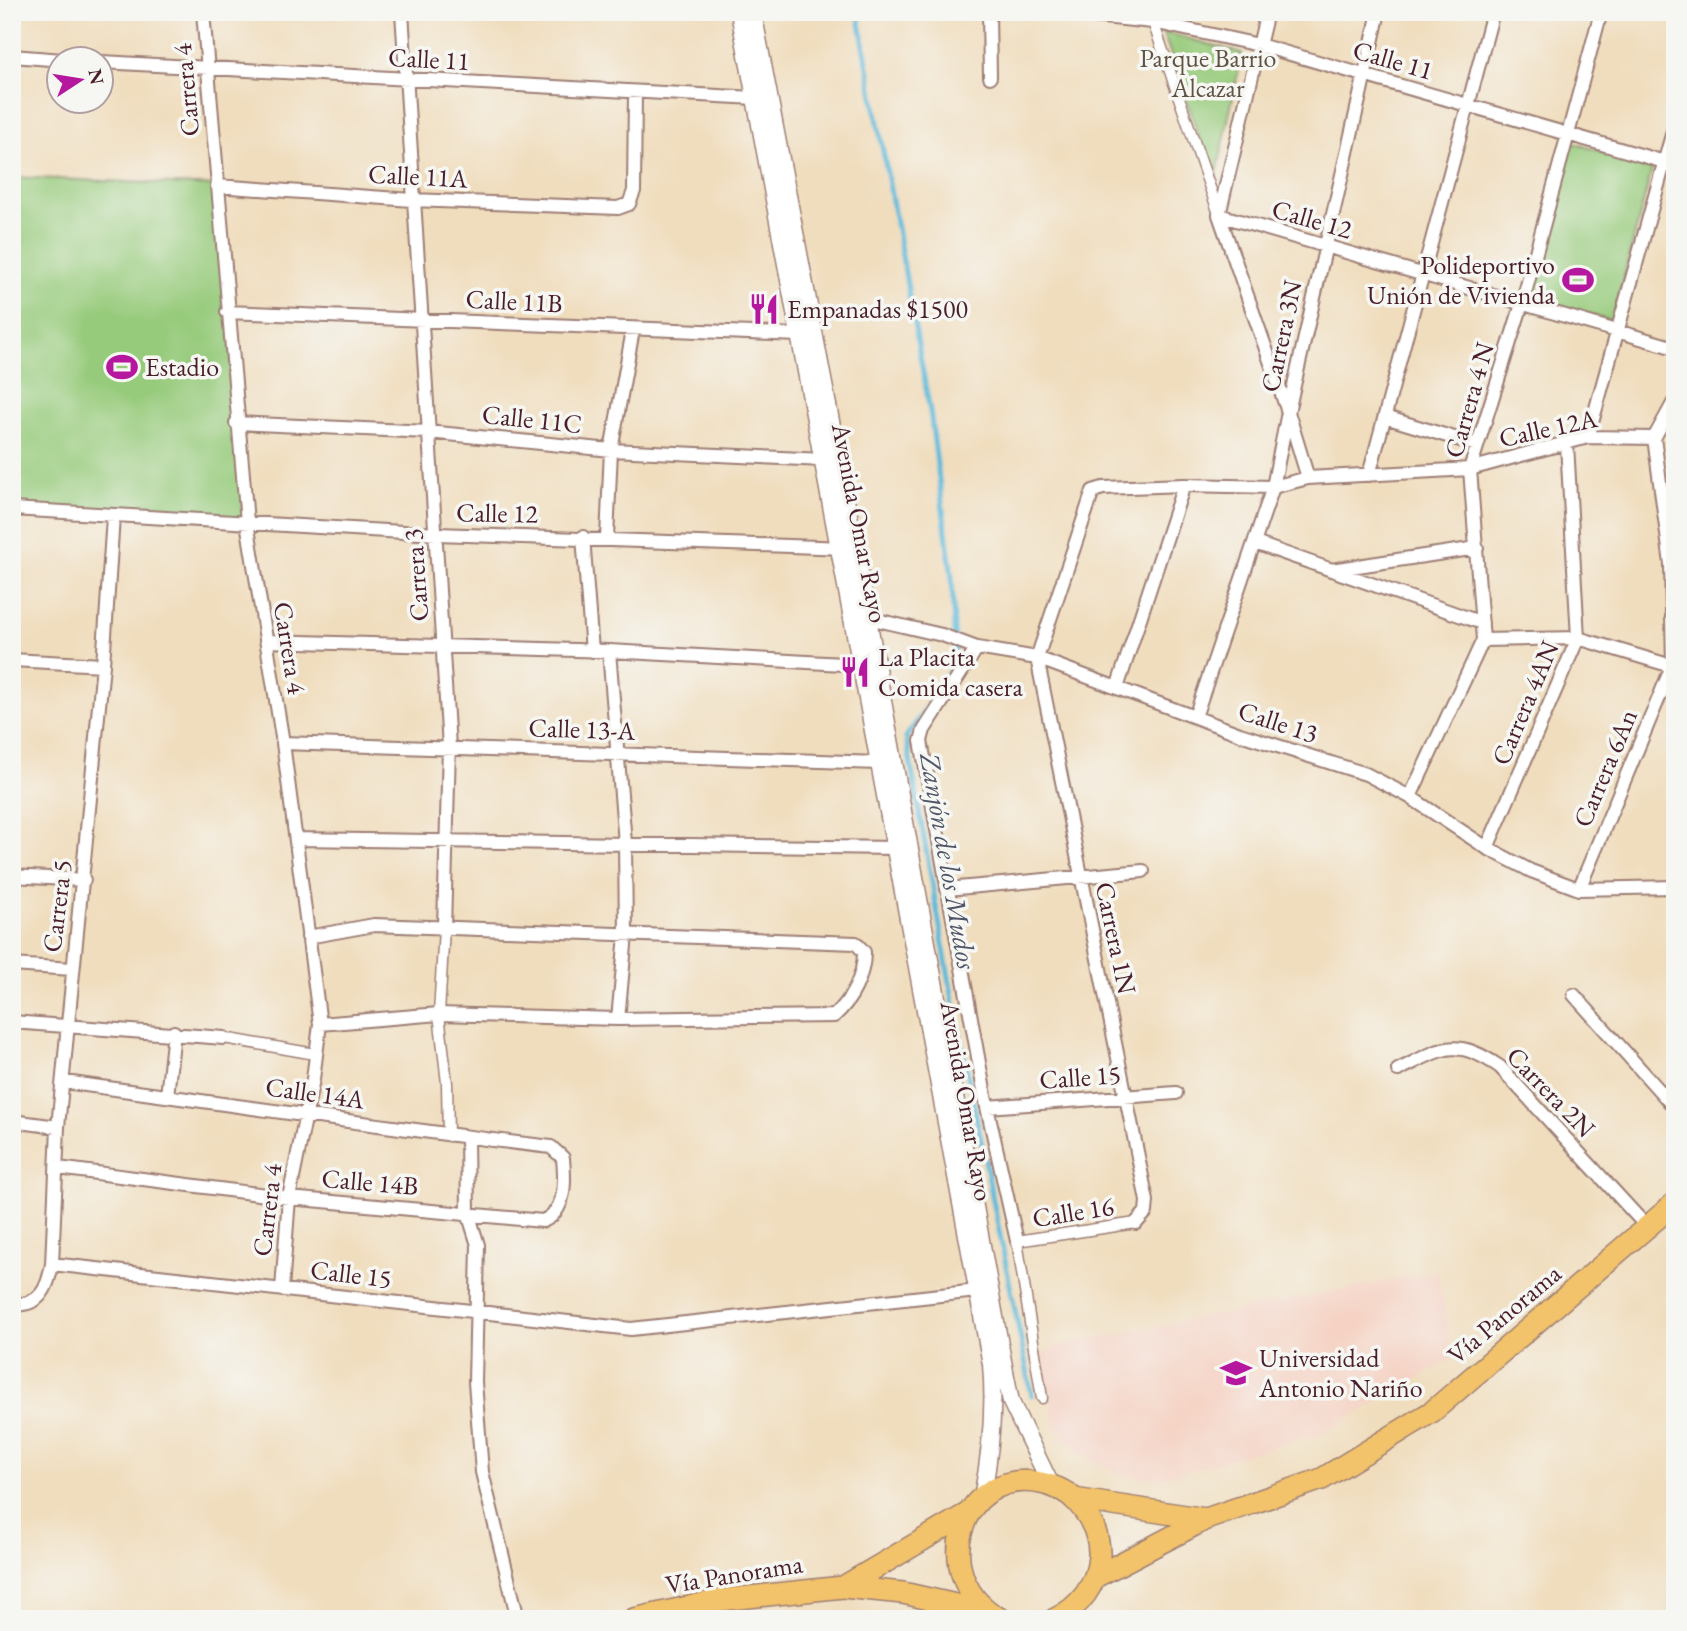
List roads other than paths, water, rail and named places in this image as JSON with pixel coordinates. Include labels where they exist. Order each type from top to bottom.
[{"type":"main road","name":"Vía Panorama","points":[[1095,1577],[1206,1519],[1322,1479],[1433,1411],[1675,1202]]},
{"type":"main road","name":"Vía Panorama","points":[[843,1587],[1015,1483],[1051,1485]]},
{"type":"main road","points":[[1051,1485],[1074,1499],[1088,1515],[1097,1534],[1099,1556],[1095,1577],[1077,1605],[1055,1619]]},
{"type":"main road","name":"Vía Panorama","points":[[1074,1499],[1206,1519]]},
{"type":"main road","points":[[976,1505],[960,1532],[957,1554],[967,1587],[995,1615]]},
{"type":"main road","name":"Vía Panorama","points":[[634,1619],[720,1600],[843,1587],[903,1592],[995,1615]]},
{"type":"street","name":"Carrera 4","points":[[203,12],[236,423],[247,522],[283,743],[320,1024],[289,1198],[282,1289]]},
{"type":"street","name":"Carrera 3","points":[[402,12],[449,747],[439,1014],[447,1083],[447,1136]]},
{"type":"street","name":"Avenida Omar Rayo","points":[[739,12],[824,460],[848,548]]},
{"type":"street","name":"Avenida Omar Rayo","points":[[753,12],[861,619],[1011,1402],[1051,1485]]},
{"type":"street","points":[[989,12],[990,77]]},
{"type":"street","name":"Calle 11","points":[[1053,12],[1154,17],[1670,164]]},
{"type":"street","points":[[1219,215],[1267,12]]},
{"type":"street","name":"Carrera 3N","points":[[1308,478],[1288,412],[1379,12]]},
{"type":"street","points":[[1369,475],[1493,12]]},
{"type":"street","name":"Carrera 4 N","points":[[1410,797],[1483,640],[1470,469],[1522,304],[1601,12]]},
{"type":"street","points":[[1154,17],[1288,412],[1273,487],[1195,717]]},
{"type":"street","points":[[12,56],[46,59]]},
{"type":"street","name":"Calle 11","points":[[116,63],[755,98]]},
{"type":"street","name":"Calle 11A","points":[[217,186],[412,200],[618,208],[629,204],[634,191],[635,93]]},
{"type":"street","points":[[1588,437],[1670,164],[1675,124]]},
{"type":"street","name":"Calle 12","points":[[1219,215],[1675,348]]},
{"type":"street","name":"Calle 11B","points":[[227,312],[800,335]]},
{"type":"street","points":[[607,538],[611,450],[632,330]]},
{"type":"street","points":[[1483,640],[1577,638],[1674,666],[1671,564],[1654,438],[1675,400]]},
{"type":"street","points":[[1385,417],[1477,445]]},
{"type":"street","name":"Calle 11C","points":[[236,423],[428,432],[611,450],[824,460]]},
{"type":"street","name":"Calle 12A","points":[[1308,478],[1470,469],[1588,437],[1654,438]]},
{"type":"street","name":"Carrera 4AN","points":[[1487,848],[1577,638],[1567,444]]},
{"type":"street","points":[[1037,658],[1093,491],[1102,488],[1184,485],[1273,487],[1308,478]]},
{"type":"street","points":[[1117,688],[1184,485]]},
{"type":"street","name":"Calle 12","points":[[12,509],[437,534],[848,548]]},
{"type":"street","name":"Carrera 5","points":[[12,1304],[24,1305],[40,1298],[48,1285],[52,1264],[58,1127],[72,969],[84,880],[113,517]]},
{"type":"street","points":[[583,537],[592,650]]},
{"type":"street","points":[[1255,543],[1482,623]]},
{"type":"street","points":[[1330,570],[1476,548]]},
{"type":"street","name":"Avenida Omar Rayo","points":[[861,619],[862,665],[977,1291],[995,1403],[991,1450],[976,1505]]},
{"type":"street","name":"Calle 13","points":[[861,619],[942,635],[977,648],[1037,658],[1195,717],[1366,774],[1410,797],[1487,848],[1531,871],[1579,889],[1675,887]]},
{"type":"street","points":[[266,641],[592,650],[862,665]]},
{"type":"street","points":[[977,648],[924,730],[921,741],[987,1107],[1017,1241],[1042,1398]]},
{"type":"street","points":[[609,651],[625,843],[626,934],[618,1019]]},
{"type":"street","name":"Carrera 1N","points":[[1037,658],[1147,1201],[1146,1212],[1136,1223]]},
{"type":"street","points":[[12,660],[103,665]]},
{"type":"street","name":"Carrera 6An","points":[[1579,889],[1674,666]]},
{"type":"street","name":"Calle 13-A","points":[[283,743],[879,763]]},
{"type":"street","points":[[296,839],[895,848]]},
{"type":"street","points":[[947,889],[1080,879],[1143,871]]},
{"type":"street","points":[[12,876],[84,880]]},
{"type":"street","points":[[309,937],[374,925],[856,943],[864,952],[864,963],[852,996],[834,1016],[618,1019],[439,1014],[320,1024]]},
{"type":"street","points":[[12,965],[72,969]]},
{"type":"street","points":[[1574,995],[1675,1108]]},
{"type":"street","name":"Calle 14A","points":[[12,1022],[174,1032],[315,1054]]},
{"type":"street","points":[[167,1096],[174,1032]]},
{"type":"street","name":"Carrera 2N","points":[[1398,1070],[1438,1050],[1470,1049],[1482,1055],[1500,1067],[1648,1228]]},
{"type":"street","name":"Calle 14A","points":[[64,1082],[559,1150],[563,1158],[565,1180],[563,1196],[551,1217]]},
{"type":"street","name":"Calle 15","points":[[987,1107],[1176,1093]]},
{"type":"street","points":[[12,1121],[58,1127]]},
{"type":"street","points":[[467,1137],[468,1213],[478,1245],[475,1382],[482,1472],[518,1619]]},
{"type":"street","name":"Calle 14B","points":[[58,1168],[289,1198],[543,1221],[551,1217]]},
{"type":"street","name":"Calle 16","points":[[1017,1241],[1136,1223]]},
{"type":"street","name":"Calle 15","points":[[52,1264],[631,1329],[977,1291]]},
{"type":"waterway","name":"Zanjón de los Mudos","points":[[858,12],[930,411],[952,577],[955,657],[943,685],[906,737],[953,1000],[1032,1395]]},
{"type":"place","name":"Polideportivo Unión de Vivienda","points":[[1578,280]]},
{"type":"place","name":"Empanadas $1500","points":[[764,309]]},
{"type":"place","name":"Estadio","points":[[122,367]]},
{"type":"place","name":"La Placita Comida casera","points":[[855,672]]},
{"type":"place","name":"Universidad Antonio Nariño","points":[[1236,1373]]},
{"type":"park label","name":"Parque Barrio Alcazar","points":[[1208,73]]}]
